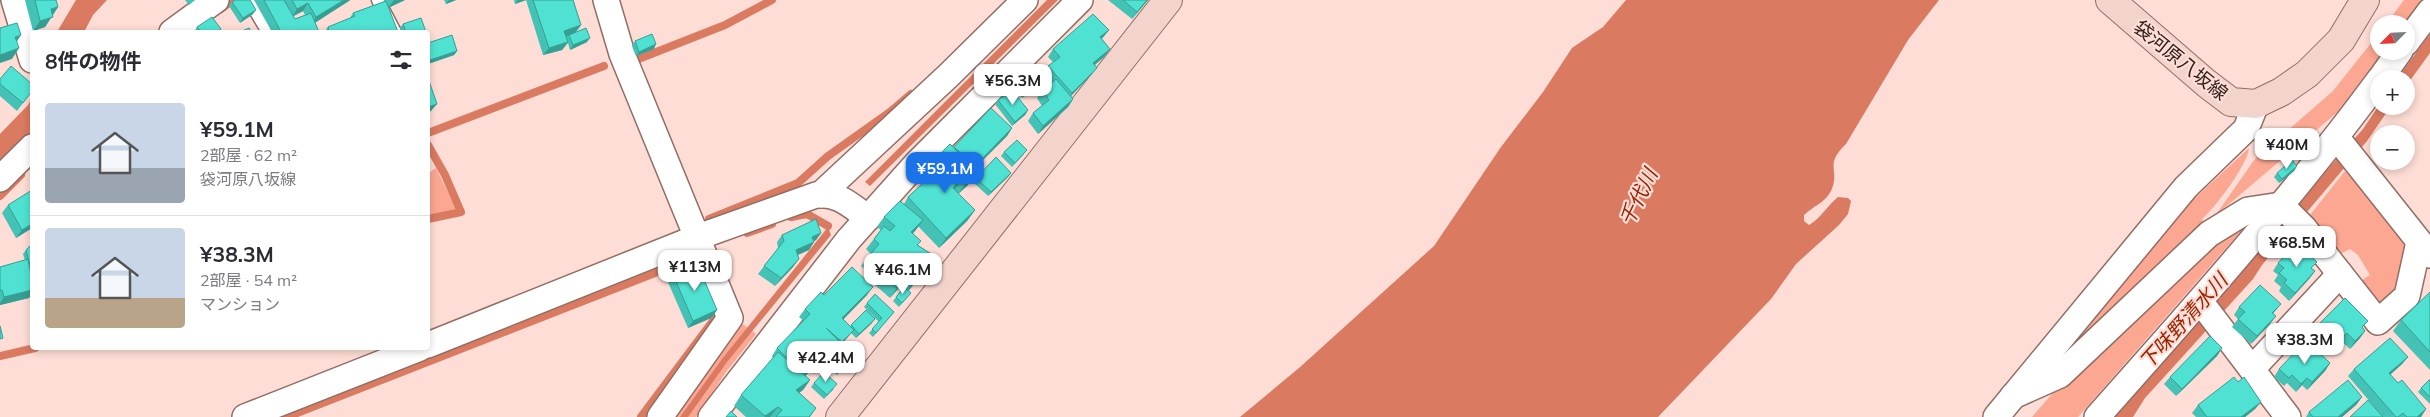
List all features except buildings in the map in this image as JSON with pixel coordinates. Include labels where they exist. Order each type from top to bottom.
[{"type":"main road","points":[[840,417],[1168,0]]},
{"type":"main road","name":"袋河原八坂線","points":[[2110,0],[2206,83],[2244,103]]},
{"type":"main road","points":[[2244,103],[2281,92],[2306,74],[2341,40],[2365,0]]},
{"type":"street","points":[[14,0],[30,53]]},
{"type":"street","points":[[175,30],[216,0]]},
{"type":"street","points":[[606,0],[622,54],[730,318],[660,417]]},
{"type":"street","points":[[820,195],[949,75],[1025,0]]},
{"type":"street","points":[[711,417],[849,239],[916,164],[1080,0]]},
{"type":"street","points":[[2415,31],[2430,11]]},
{"type":"street","points":[[2097,417],[2200,301],[2281,205],[2336,138],[2370,92]]},
{"type":"street","points":[[2014,407],[2186,187],[2246,129],[2244,103]]},
{"type":"street","points":[[2281,205],[2304,228],[2378,322],[2407,296],[2425,248],[2336,138]]},
{"type":"street","points":[[0,179],[30,149]]},
{"type":"street","points":[[430,344],[698,237],[794,202],[829,194],[837,196],[868,218]]},
{"type":"street","points":[[1996,417],[2014,407],[2060,375],[2208,234],[2248,210],[2281,205]]},
{"type":"street","points":[[2252,369],[2340,274]]},
{"type":"street","points":[[2200,301],[2288,417]]},
{"type":"street","points":[[245,417],[415,350]]},
{"type":"lane","points":[[249,0],[267,30]]},
{"type":"lane","points":[[378,0],[394,30]]},
{"type":"shaded area","points":[[2404,0],[2428,0],[2414,15],[2393,15]]},
{"type":"shaded area","points":[[2370,44],[2370,60],[2381,60],[2373,70],[2370,70],[2370,73],[2340,110],[2215,216],[2255,159],[2333,91]]},
{"type":"shaded area","points":[[2249,148],[2243,164],[2230,185],[2215,206],[2202,219],[2207,226],[2047,373],[2170,221]]},
{"type":"shaded area","points":[[436,168],[456,209],[430,215],[430,172]]},
{"type":"shaded area","points":[[2345,171],[2361,187],[2411,252],[2405,291],[2385,309],[2356,284],[2370,275],[2358,255],[2350,249],[2336,256],[2306,220]]},
{"type":"shaded area","points":[[2248,223],[2078,417],[2032,417],[2058,387],[2212,244]]},
{"type":"shaded area","points":[[737,320],[756,334],[726,372],[696,417],[668,417]]},
{"type":"water","points":[[76,0],[107,0],[93,15],[85,30],[58,30]]},
{"type":"water","points":[[1047,0],[1058,0],[870,186],[865,182]]},
{"type":"water","name":"千代川","points":[[1626,0],[1939,0],[1908,40],[1846,144],[1835,158],[1834,184],[1831,191],[1826,199],[1804,215],[1804,221],[1809,225],[1838,197],[1848,198],[1851,201],[1848,214],[1839,225],[1796,264],[1771,299],[1658,417],[1240,417],[1299,368],[1434,246],[1501,147],[1543,92],[1572,48],[1603,27]]},
{"type":"water","points":[[2430,34],[2430,53],[2415,74],[2415,70],[2404,70],[2411,60],[2415,60],[2415,54]]},
{"type":"water","points":[[30,101],[30,137],[0,165],[0,134]]},
{"type":"water","points":[[2372,115],[2385,115],[2378,125],[2370,125],[2370,137],[2367,141],[2262,265],[2253,279],[2145,398],[2133,417],[2109,417],[2363,129]]},
{"type":"water","points":[[828,227],[831,235],[727,362],[688,417],[680,417],[722,359]]},
{"type":"waterway","points":[[221,9],[233,0]]},
{"type":"waterway","points":[[636,60],[725,25],[772,0]]},
{"type":"waterway","points":[[430,132],[604,66]]},
{"type":"waterway","points":[[709,219],[798,183],[828,156],[890,112],[911,94]]},
{"type":"waterway","points":[[430,149],[445,175],[461,212],[430,219]]},
{"type":"waterway","points":[[0,196],[21,175]]},
{"type":"waterway","points":[[791,217],[807,214],[828,226]]},
{"type":"waterway","points":[[747,233],[772,224]]},
{"type":"waterway","points":[[693,262],[700,278]]},
{"type":"waterway","points":[[287,417],[678,264]]},
{"type":"waterway","points":[[641,417],[716,317],[711,305]]},
{"type":"waterway","points":[[0,356],[30,349]]},
{"type":"water label","name":"下味野清水川","points":[[2183,321]]}]
